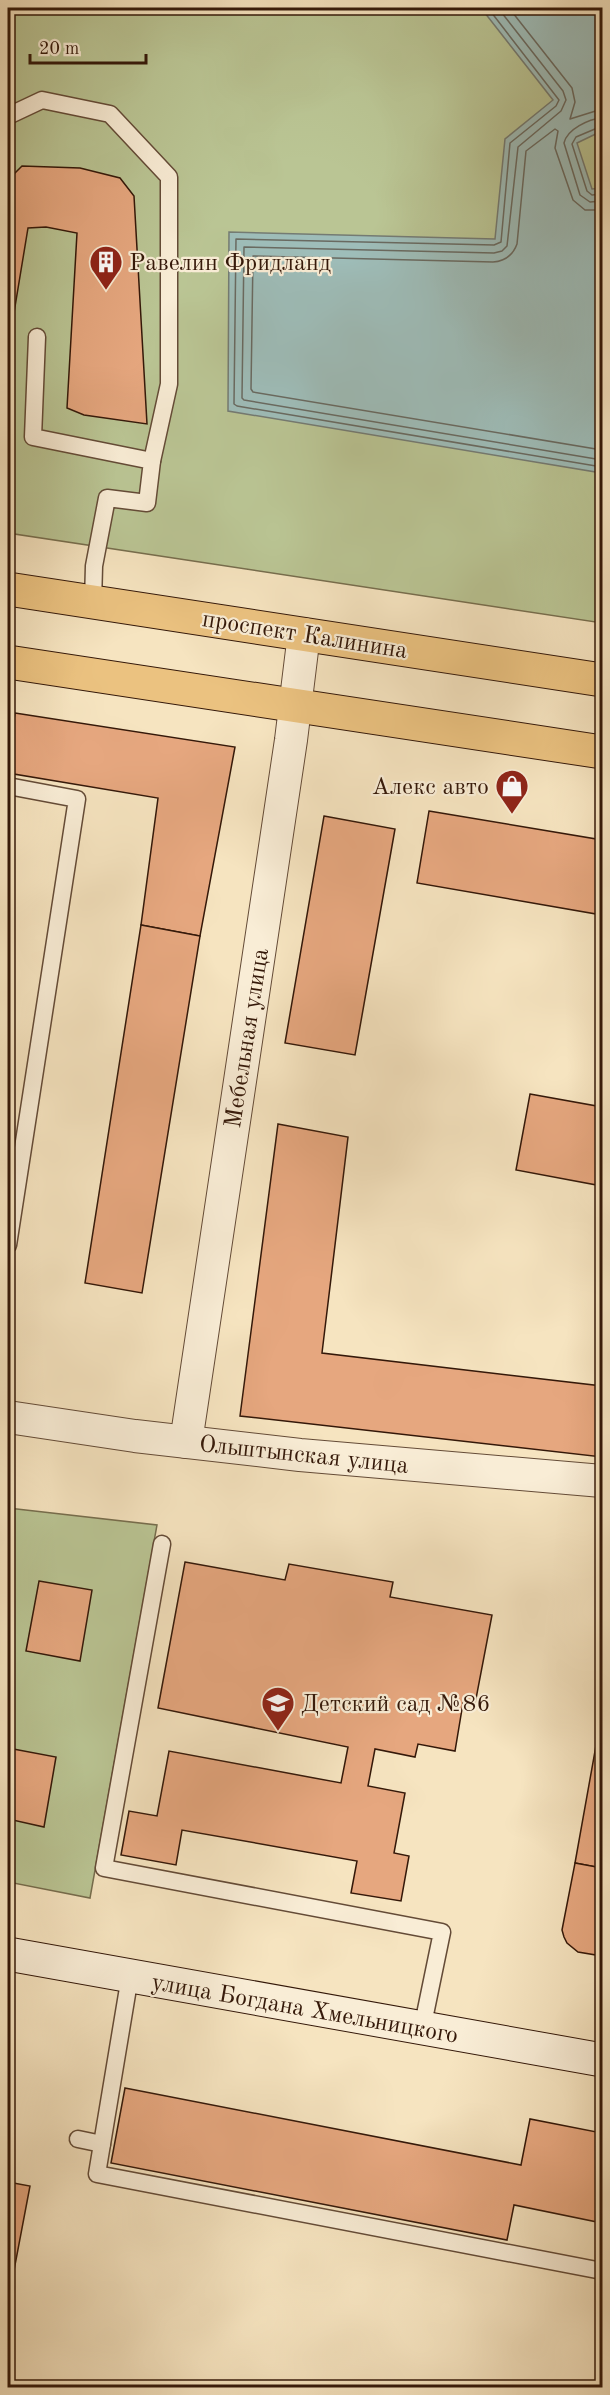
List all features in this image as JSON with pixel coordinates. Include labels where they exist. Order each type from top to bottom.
[{"type":"main road","name":"проспект Калинина","points":[[8,589],[603,680]]},
{"type":"main road","points":[[8,662],[603,752]]},
{"type":"street","name":"Мебельная улица","points":[[186,1442],[296,706],[304,634]]},
{"type":"street","name":"Ольштынская улица","points":[[8,1417],[186,1442],[300,1455],[603,1481]]},
{"type":"street","name":"улица Богдана Хмельницкого","points":[[8,1954],[603,2060]]},
{"type":"lane","points":[[8,116],[42,100],[110,114],[169,177],[169,384],[152,461],[147,503],[107,498],[94,566],[93,602]]},
{"type":"lane","points":[[37,338],[33,437],[152,461]]},
{"type":"lane","points":[[8,786],[77,799],[8,1245]]},
{"type":"lane","points":[[162,1544],[104,1868],[442,1932],[422,2029]]},
{"type":"lane","points":[[130,1976],[97,2174],[603,2271]]},
{"type":"lane","points":[[78,2139],[102,2144]]},
{"type":"green space","points":[[8,8],[602,8],[602,623],[8,533]]},
{"type":"green space","points":[[8,1508],[157,1525],[90,1898],[8,1882]]},
{"type":"water","points":[[481,8],[602,8],[602,131],[577,143],[592,189],[602,188],[602,473],[228,411],[229,232],[495,239],[505,139],[553,100]]},
{"type":"building","name":"Равелин Фридланд","points":[[22,166],[80,168],[120,178],[134,196],[147,424],[84,415],[67,408],[77,233],[46,227],[28,228],[8,349],[8,180]]},
{"type":"building","points":[[15,713],[235,747],[200,936],[141,925],[158,798],[8,773],[8,757]]},
{"type":"building","points":[[429,811],[602,840],[602,915],[417,883]]},
{"type":"building","points":[[324,816],[395,829],[355,1055],[285,1043]]},
{"type":"building","points":[[141,925],[200,936],[142,1293],[85,1283]]},
{"type":"building","points":[[530,1094],[602,1107],[602,1186],[516,1170]]},
{"type":"building","points":[[278,1124],[348,1137],[322,1353],[602,1386],[602,1457],[240,1416]]},
{"type":"building","points":[[185,1562],[285,1580],[289,1564],[393,1582],[390,1597],[492,1615],[475,1704],[463,1703],[455,1751],[418,1744],[415,1757],[375,1749],[368,1786],[405,1793],[394,1853],[409,1856],[401,1901],[351,1893],[357,1861],[182,1830],[176,1865],[121,1855],[129,1811],[157,1816],[169,1751],[341,1783],[348,1747],[158,1708]]},
{"type":"building","points":[[39,1581],[92,1590],[80,1661],[26,1651]]},
{"type":"building","points":[[602,1712],[602,1868],[575,1863]]},
{"type":"building","points":[[8,1748],[56,1757],[44,1827],[8,1819]]},
{"type":"building","points":[[575,1863],[602,1868],[602,1956],[578,1952],[567,1943],[564,1937],[562,1930]]},
{"type":"building","points":[[125,2088],[521,2165],[530,2119],[602,2133],[602,2223],[514,2205],[507,2240],[111,2163]]},
{"type":"building","points":[[8,2182],[30,2186],[8,2302]]},
{"type":"place","name":"Равелин Фридланд","points":[[106,291]]},
{"type":"place","name":"Алекс авто","points":[[512,815]]},
{"type":"place","name":"Детский сад №86","points":[[278,1732]]}]
